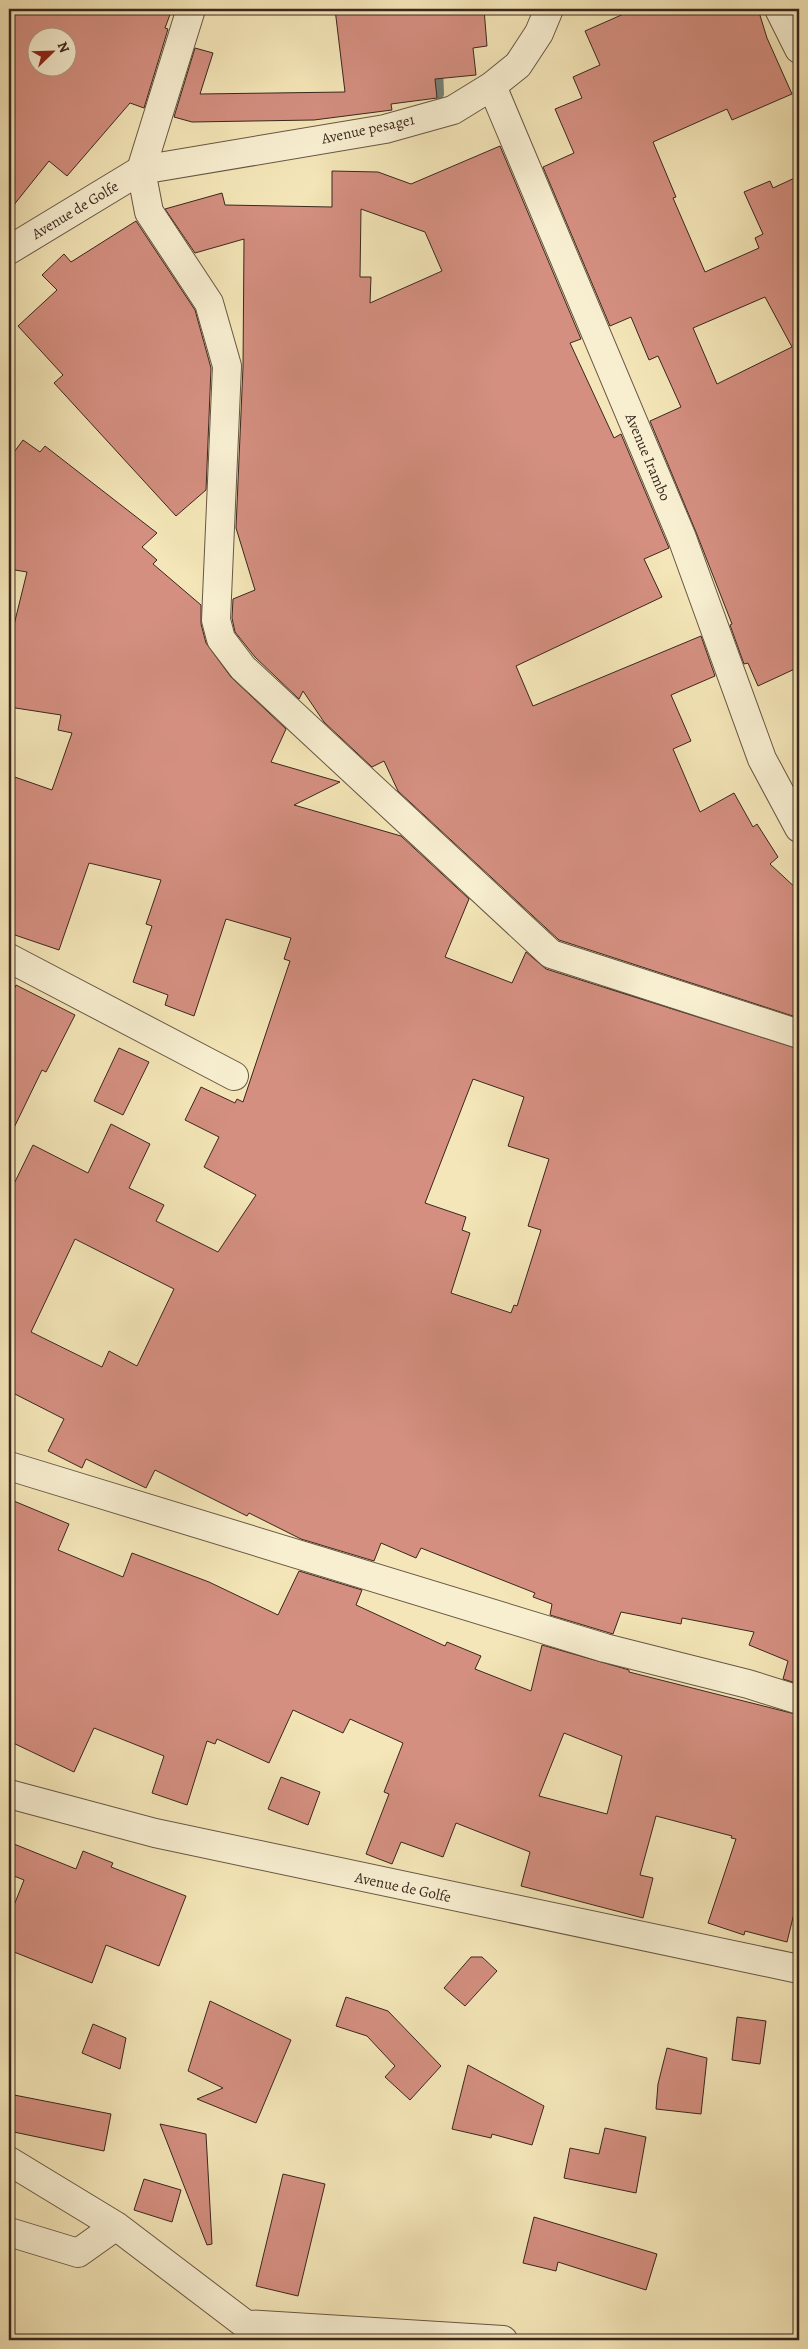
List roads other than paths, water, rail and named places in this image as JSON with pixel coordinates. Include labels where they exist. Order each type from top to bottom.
[{"type":"street","points":[[191,9],[141,170],[149,212],[209,303],[227,366],[216,620],[221,639],[243,668],[551,954],[799,1034]]},
{"type":"street","name":"Avenue pesage1","points":[[141,170],[385,129],[453,110],[492,86],[518,65],[539,33],[549,9]]},
{"type":"street","points":[[779,9],[799,49]]},
{"type":"street","name":"Avenue Irambo","points":[[492,86],[682,538],[762,759],[799,828]]},
{"type":"street","name":"Avenue de Golfe","points":[[9,250],[141,170]]},
{"type":"street","points":[[9,958],[234,1076]]},
{"type":"street","points":[[9,1466],[586,1643],[748,1684],[799,1700]]},
{"type":"street","name":"Avenue de Golfe","points":[[9,1794],[155,1833],[799,1970]]},
{"type":"street","points":[[9,2162],[116,2226],[245,2324],[503,2340]]},
{"type":"street","points":[[9,2232],[78,2253],[116,2226]]},
{"type":"waterway","points":[[438,67],[439,94]]},
{"type":"waterway","points":[[610,985],[641,1000]]}]
